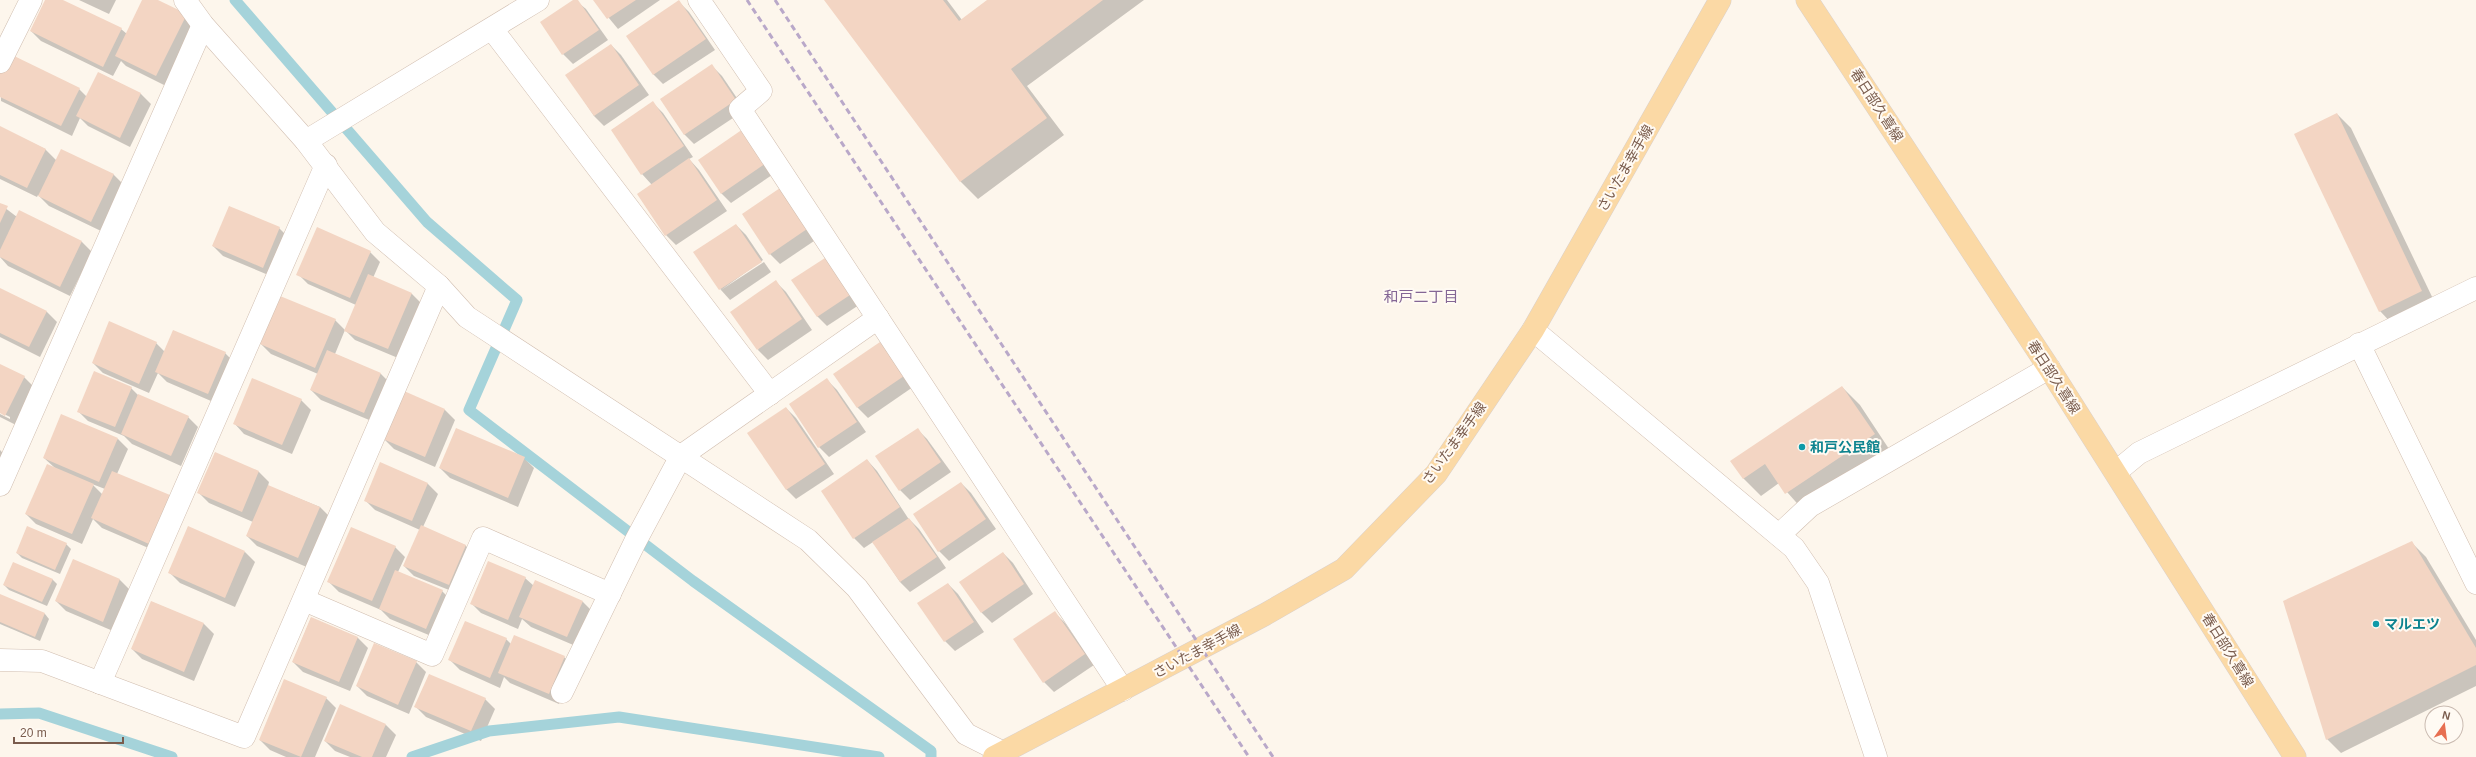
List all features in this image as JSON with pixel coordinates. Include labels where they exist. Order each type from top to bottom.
[{"type":"main road","name":"さいたま幸手線","points":[[998,755],[1257,619],[1344,569],[1436,474],[1533,330],[1720,0]]},
{"type":"main road","name":"春日部久喜線","points":[[1808,0],[2116,472],[2295,757]]},
{"type":"street","points":[[0,62],[31,0]]},
{"type":"street","points":[[184,0],[203,25],[326,165],[375,232],[439,286],[467,317],[808,540],[857,588],[966,734],[998,755]]},
{"type":"street","points":[[306,141],[538,0]]},
{"type":"street","points":[[699,0],[761,92],[740,109],[1122,690]]},
{"type":"street","points":[[0,485],[203,25]]},
{"type":"street","points":[[492,29],[770,394]]},
{"type":"street","points":[[100,683],[326,165]]},
{"type":"street","points":[[0,660],[42,661],[244,737],[439,286]]},
{"type":"street","points":[[2116,472],[2139,453],[2358,344],[2476,288]]},
{"type":"street","points":[[562,692],[610,594],[681,456],[878,318]]},
{"type":"street","points":[[1533,330],[1794,548],[1818,583],[1876,757]]},
{"type":"street","points":[[2358,344],[2476,583]]},
{"type":"street","points":[[1779,535],[1810,506],[2049,368]]},
{"type":"street","points":[[304,600],[432,655],[483,538],[610,594]]},
{"type":"building","points":[[45,0],[63,0],[122,28],[103,67],[30,31]]},
{"type":"building","points":[[142,0],[158,0],[187,14],[156,76],[115,56]]},
{"type":"building","points":[[573,0],[578,0],[599,30],[562,55],[540,22]]},
{"type":"building","points":[[593,0],[636,0],[607,19]]},
{"type":"building","points":[[679,0],[706,39],[653,75],[626,36]]},
{"type":"building","points":[[824,0],[943,0],[959,21],[987,0],[1103,0],[1011,69],[1047,118],[960,182]]},
{"type":"building","points":[[611,44],[639,85],[594,116],[565,75]]},
{"type":"building","points":[[8,53],[80,88],[61,126],[0,97],[0,70]]},
{"type":"building","points":[[712,64],[736,100],[684,135],[660,99]]},
{"type":"building","points":[[98,72],[141,93],[120,138],[76,116]]},
{"type":"building","points":[[653,101],[684,146],[641,175],[611,130]]},
{"type":"building","points":[[2337,113],[2422,291],[2379,312],[2294,134]]},
{"type":"building","points":[[0,126],[46,149],[27,188],[0,175]]},
{"type":"building","points":[[743,129],[766,163],[721,194],[698,160]]},
{"type":"building","points":[[61,149],[114,174],[91,222],[38,196]]},
{"type":"building","points":[[689,158],[717,200],[665,236],[637,194]]},
{"type":"building","points":[[780,188],[807,229],[769,255],[742,214]]},
{"type":"building","points":[[0,203],[8,206],[0,223]]},
{"type":"building","points":[[229,206],[280,227],[263,268],[212,246]]},
{"type":"building","points":[[19,210],[82,241],[60,287],[0,257],[0,250]]},
{"type":"building","points":[[736,224],[762,262],[719,290],[693,252]]},
{"type":"building","points":[[317,227],[371,251],[350,298],[296,275]]},
{"type":"building","points":[[825,258],[850,295],[817,317],[791,280]]},
{"type":"building","points":[[368,274],[412,293],[388,349],[344,331]]},
{"type":"building","points":[[776,280],[802,319],[757,350],[730,312]]},
{"type":"building","points":[[0,288],[47,311],[29,347],[0,333]]},
{"type":"building","points":[[280,296],[336,319],[315,368],[260,344]]},
{"type":"building","points":[[109,321],[157,342],[139,384],[92,363]]},
{"type":"building","points":[[173,330],[226,352],[208,394],[155,372]]},
{"type":"building","points":[[880,342],[904,376],[857,408],[833,374]]},
{"type":"building","points":[[327,350],[381,373],[364,413],[310,390]]},
{"type":"building","points":[[0,364],[25,376],[5,416],[0,413]]},
{"type":"building","points":[[94,371],[132,387],[115,427],[77,412]]},
{"type":"building","points":[[252,378],[302,399],[282,445],[233,424]]},
{"type":"building","points":[[827,378],[857,422],[818,448],[789,404]]},
{"type":"building","name":"和戸公民館","points":[[1842,386],[1875,434],[1785,494],[1765,464],[1743,479],[1730,461]]},
{"type":"building","points":[[404,391],[445,409],[425,457],[383,439]]},
{"type":"building","points":[[138,394],[189,416],[171,456],[121,434]]},
{"type":"building","points":[[786,407],[825,464],[786,490],[747,433]]},
{"type":"building","points":[[61,414],[118,438],[99,482],[43,458]]},
{"type":"building","points":[[456,428],[525,457],[508,498],[439,468]]},
{"type":"building","points":[[918,428],[941,462],[899,491],[875,456]]},
{"type":"building","points":[[215,452],[259,471],[242,512],[197,493]]},
{"type":"building","points":[[867,459],[900,507],[853,539],[821,491]]},
{"type":"building","points":[[380,462],[428,483],[412,521],[364,501]]},
{"type":"building","points":[[47,464],[94,484],[72,534],[25,514]]},
{"type":"building","points":[[112,471],[170,495],[149,544],[91,518]]},
{"type":"building","points":[[961,482],[986,519],[938,552],[913,514]]},
{"type":"building","points":[[268,485],[320,507],[298,558],[246,536]]},
{"type":"building","points":[[909,518],[937,557],[900,582],[872,542]]},
{"type":"building","points":[[421,525],[466,545],[449,585],[403,566]]},
{"type":"building","points":[[27,526],[67,543],[55,570],[16,553]]},
{"type":"building","points":[[188,526],[245,551],[225,598],[168,573]]},
{"type":"building","points":[[351,527],[396,546],[372,601],[327,582]]},
{"type":"building","name":"マルエツ","points":[[2412,541],[2476,648],[2476,665],[2326,740],[2283,601]]},
{"type":"building","points":[[1003,552],[1024,584],[981,613],[959,582]]},
{"type":"building","points":[[73,559],[120,579],[103,622],[55,601]]},
{"type":"building","points":[[488,561],[526,577],[508,620],[470,604]]},
{"type":"building","points":[[13,562],[53,579],[42,602],[3,585]]},
{"type":"building","points":[[395,570],[443,590],[426,629],[379,609]]},
{"type":"building","points":[[535,580],[583,601],[567,637],[519,617]]},
{"type":"building","points":[[948,583],[974,622],[944,642],[917,603]]},
{"type":"building","points":[[0,594],[45,613],[35,637],[0,622]]},
{"type":"building","points":[[151,601],[204,623],[184,672],[131,649]]},
{"type":"building","points":[[1055,611],[1085,654],[1043,683],[1013,639]]},
{"type":"building","points":[[311,617],[358,637],[339,682],[292,662]]},
{"type":"building","points":[[465,621],[507,638],[490,678],[448,660]]},
{"type":"building","points":[[514,635],[565,656],[549,694],[498,673]]},
{"type":"building","points":[[374,643],[417,661],[398,705],[356,686]]},
{"type":"building","points":[[429,674],[486,698],[471,731],[414,707]]},
{"type":"building","points":[[284,679],[327,697],[301,757],[259,740]]},
{"type":"building","points":[[340,704],[386,724],[372,757],[362,757],[324,741]]},
{"type":"waterway","points":[[235,0],[427,222],[517,300],[469,410],[693,581],[931,751],[931,757]]},
{"type":"waterway","points":[[0,714],[39,713],[172,757]]},
{"type":"waterway","points":[[412,757],[489,731],[619,717],[879,757]]},
{"type":"railway","points":[[747,0],[1249,757]]},
{"type":"railway","points":[[775,0],[1273,757]]},
{"type":"place","name":"和戸公民館","points":[[1802,447]]},
{"type":"place","name":"マルエツ","points":[[2376,624]]},
{"type":"district","name":"和戸二丁目","points":[[1421,297]]}]
